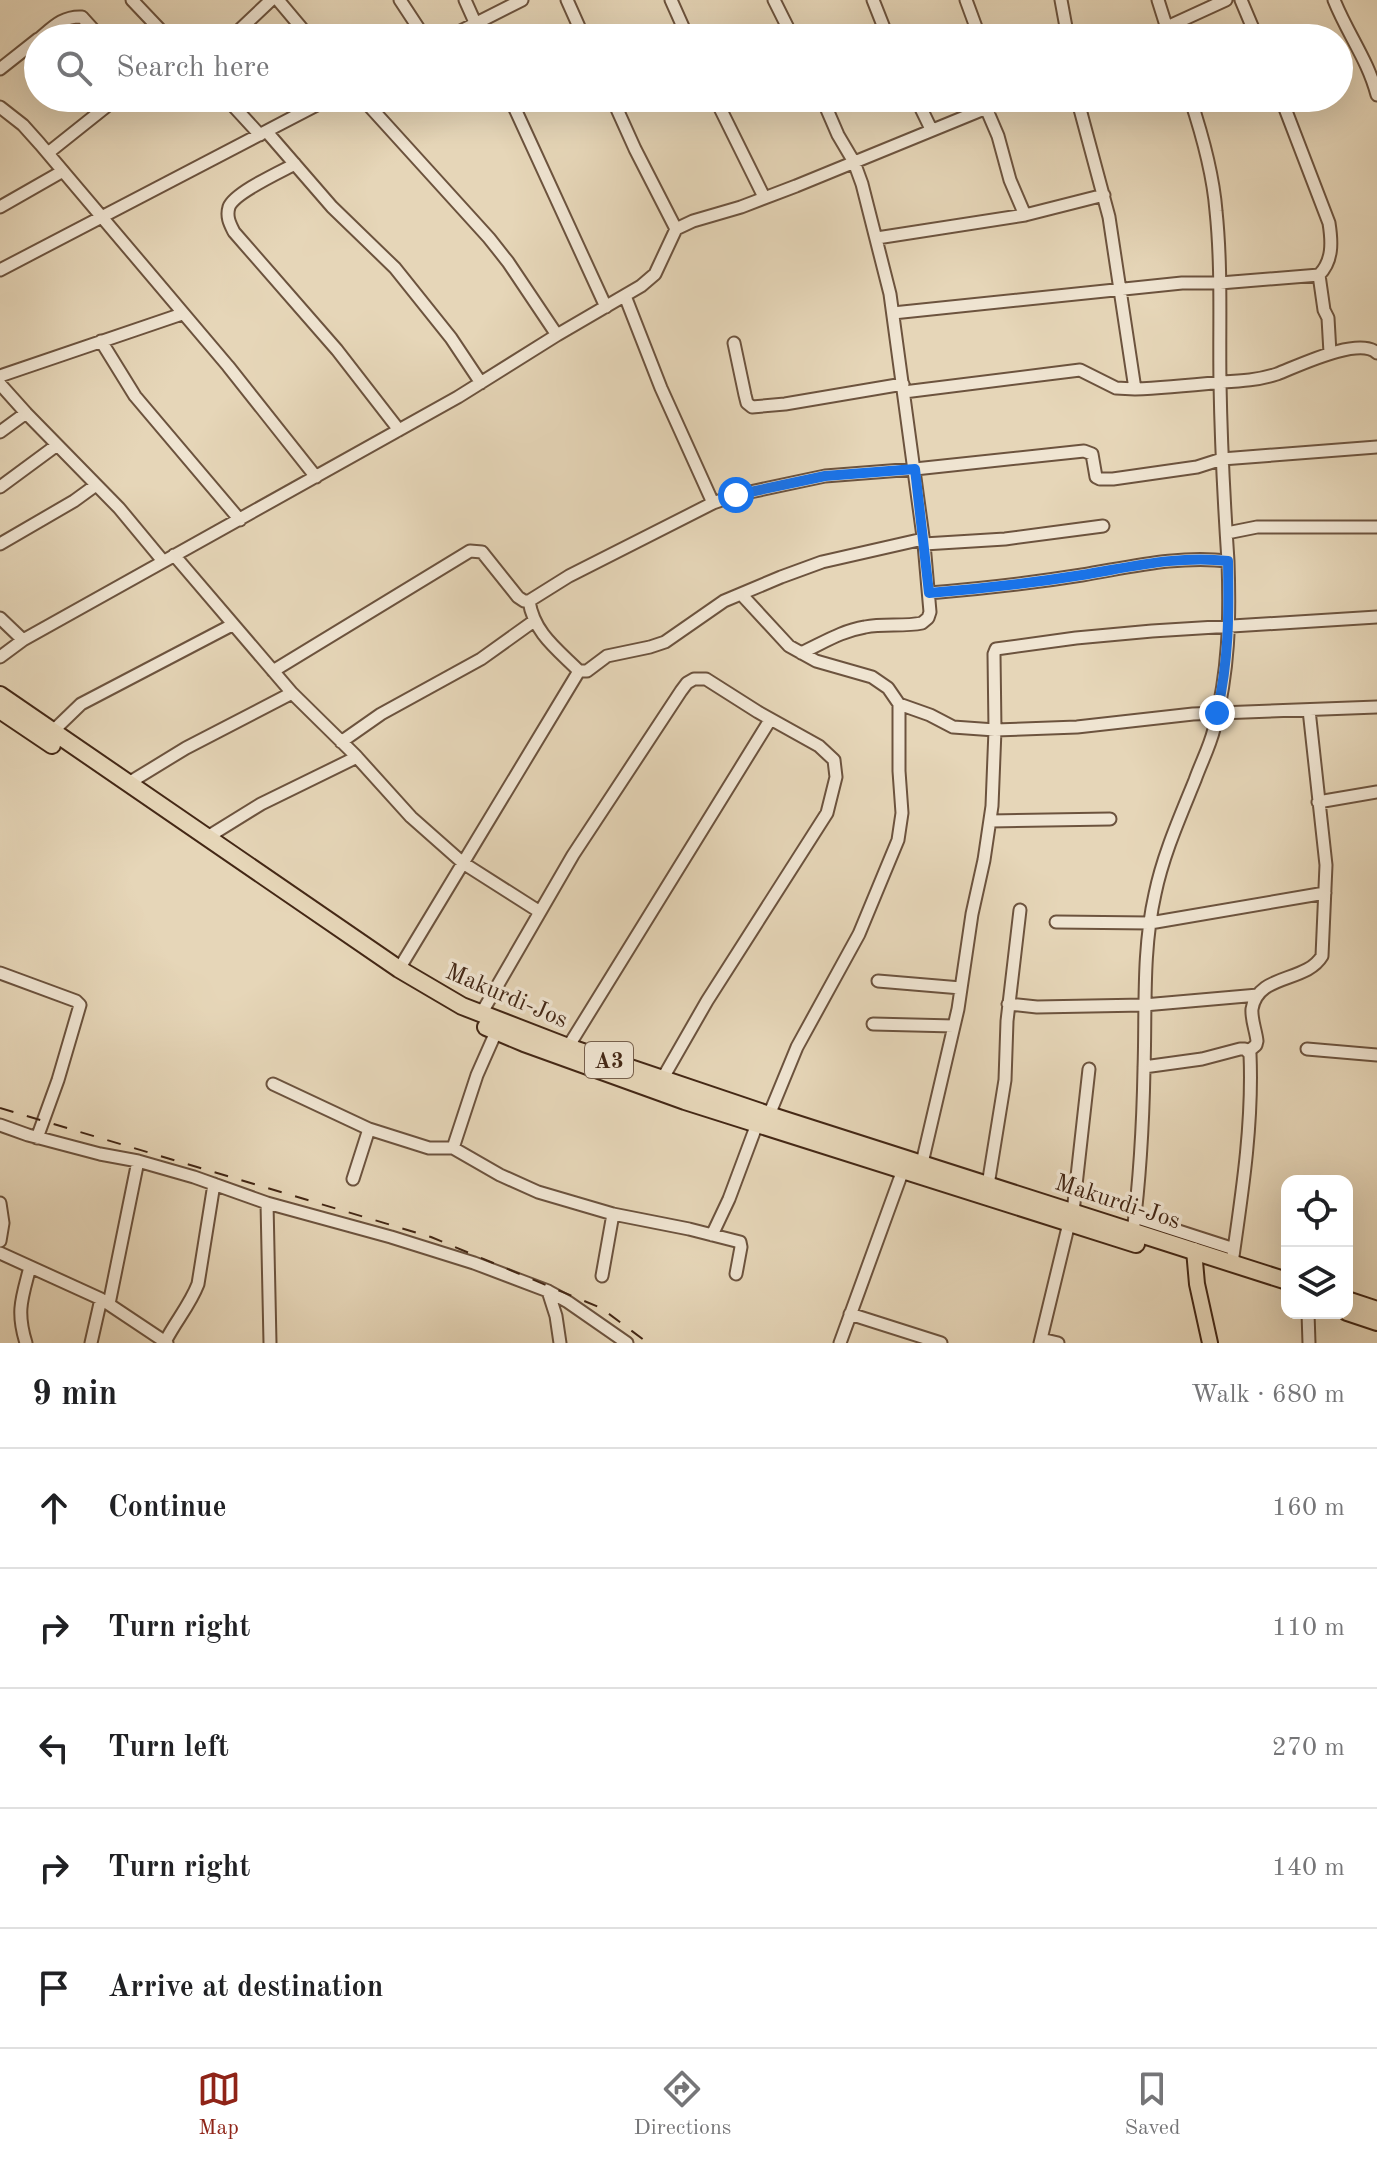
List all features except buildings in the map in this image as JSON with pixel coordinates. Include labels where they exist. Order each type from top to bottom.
[{"type":"highway","name":"Makurdi-Jos","points":[[0,695],[399,969],[452,1001],[660,1085]]},
{"type":"highway","name":"Makurdi-Jos","points":[[0,710],[394,979],[496,1032],[660,1085],[903,1170],[1193,1250],[1233,1256],[1281,1278]]},
{"type":"highway","name":"Makurdi-Jos","points":[[763,1120],[922,1163],[1071,1217],[1134,1224],[1281,1289]]},
{"type":"highway","points":[[1353,1302],[1377,1310]]},
{"type":"highway","points":[[1353,1314],[1377,1322]]},
{"type":"main road","points":[[1193,1250],[1210,1343]]},
{"type":"street","points":[[246,24],[271,0]]},
{"type":"street","points":[[278,0],[298,24]]},
{"type":"street","points":[[400,0],[416,24]]},
{"type":"street","points":[[465,0],[475,24],[522,0]]},
{"type":"street","points":[[567,0],[578,24]]},
{"type":"street","points":[[671,0],[682,24]]},
{"type":"street","points":[[774,0],[786,24]]},
{"type":"street","points":[[873,0],[882,24]]},
{"type":"street","points":[[966,0],[975,24]]},
{"type":"street","points":[[1061,0],[1065,24]]},
{"type":"street","points":[[1158,0],[1166,24]]},
{"type":"street","points":[[1182,24],[1226,0]]},
{"type":"street","points":[[1241,0],[1251,24]]},
{"type":"street","points":[[1334,0],[1345,24]]},
{"type":"street","points":[[136,1],[156,24]]},
{"type":"street","points":[[57,24],[78,17],[88,24]]},
{"type":"street","points":[[1353,37],[1369,66],[1377,95]]},
{"type":"street","points":[[0,69],[24,51]]},
{"type":"street","points":[[0,107],[23,125],[48,153],[228,366],[316,477]]},
{"type":"street","points":[[48,153],[99,112]]},
{"type":"street","points":[[241,112],[395,268],[451,338],[481,383]]},
{"type":"street","points":[[0,270],[304,112]]},
{"type":"street","points":[[375,112],[489,238],[557,335]]},
{"type":"street","points":[[516,112],[606,307]]},
{"type":"street","points":[[618,112],[676,229]]},
{"type":"street","points":[[722,112],[764,197]]},
{"type":"street","points":[[801,653],[836,634],[860,628],[922,623],[928,618],[924,542],[890,294],[862,184],[828,112]]},
{"type":"street","points":[[923,112],[931,129]]},
{"type":"street","points":[[0,657],[23,640],[481,383],[625,296],[655,274],[676,229],[741,207],[976,112]]},
{"type":"street","points":[[988,112],[1025,215]]},
{"type":"street","points":[[1081,112],[1109,217],[1135,389]]},
{"type":"street","points":[[1134,1224],[1150,923],[1163,862],[1214,731],[1230,627],[1222,459],[1220,283],[1214,197],[1195,112]]},
{"type":"street","points":[[893,313],[1182,283],[1319,275],[1326,268],[1330,256],[1332,239],[1329,223],[1286,112]]},
{"type":"street","points":[[295,164],[235,198],[230,205],[228,220],[234,232],[337,350],[399,430]]},
{"type":"street","points":[[0,207],[63,171]]},
{"type":"street","points":[[877,238],[1025,215],[1104,195]]},
{"type":"street","points":[[1319,275],[1328,318],[1330,353]]},
{"type":"street","points":[[625,296],[661,388],[713,503]]},
{"type":"street","points":[[0,376],[182,314]]},
{"type":"street","points":[[101,341],[135,396],[240,520]]},
{"type":"street","points":[[734,343],[747,403],[752,407],[1080,370],[1116,388],[1256,380],[1330,353],[1366,347],[1377,353]]},
{"type":"street","points":[[0,384],[411,817],[463,863],[540,912]]},
{"type":"street","points":[[0,432],[26,413]]},
{"type":"street","points":[[0,487],[57,445]]},
{"type":"street","points":[[273,671],[470,551],[482,552],[518,597],[529,601],[569,576],[713,503],[798,480],[1084,451],[1092,454],[1096,477],[1113,479],[1197,467],[1222,459],[1377,447]]},
{"type":"street","points":[[0,544],[96,485]]},
{"type":"street","points":[[529,601],[534,621],[544,636],[579,671],[587,671],[607,656],[665,642],[724,601],[822,562],[924,542],[1005,539],[1103,526]]},
{"type":"street","points":[[1227,533],[1257,527],[1377,527]]},
{"type":"street","points":[[929,593],[1077,576],[1172,560],[1204,558],[1228,561]]},
{"type":"street","points":[[712,1235],[797,1047],[859,934],[898,840],[902,813],[899,704],[888,688],[872,677],[816,661],[789,646],[741,594]]},
{"type":"street","points":[[922,1163],[954,1026],[990,821],[996,649],[1152,631],[1377,617]]},
{"type":"street","points":[[0,618],[23,640]]},
{"type":"street","points":[[341,742],[381,714],[481,659],[534,621]]},
{"type":"street","points":[[52,732],[81,704],[232,625]]},
{"type":"street","points":[[816,661],[820,645]]},
{"type":"street","points":[[399,969],[579,671]]},
{"type":"street","points":[[481,1014],[573,855],[687,683],[694,679],[706,679],[831,755],[836,777],[827,813],[707,1001],[660,1085]]},
{"type":"street","points":[[127,784],[186,748],[292,693]]},
{"type":"street","points":[[899,704],[953,727],[995,730],[1077,727],[1193,714],[1377,707]]},
{"type":"street","points":[[1249,1051],[1257,1041],[1252,1010],[1258,995],[1264,988],[1305,971],[1322,956],[1326,865],[1309,710]]},
{"type":"street","points":[[568,1047],[770,720]]},
{"type":"street","points":[[206,838],[261,804],[357,757]]},
{"type":"street","points":[[1318,802],[1377,792]]},
{"type":"street","points":[[990,821],[1110,819]]},
{"type":"street","points":[[1056,922],[1150,923],[1325,893]]},
{"type":"street","points":[[988,1185],[1005,1080],[1008,1004],[1020,910]]},
{"type":"street","points":[[0,973],[79,1002],[80,1005],[37,1138]]},
{"type":"street","points":[[878,981],[961,988]]},
{"type":"street","points":[[1008,1004],[1037,1007],[1144,1005],[1258,995]]},
{"type":"street","points":[[873,1024],[954,1026]]},
{"type":"street","points":[[453,1148],[477,1075],[496,1032]]},
{"type":"street","points":[[1144,1067],[1202,1059],[1240,1049],[1249,1051]]},
{"type":"street","points":[[1307,1049],[1377,1055]]},
{"type":"street","points":[[1233,1256],[1249,1122],[1249,1051]]},
{"type":"street","points":[[1058,1343],[1040,1341],[1071,1217],[1089,1069]]},
{"type":"street","points":[[273,1084],[369,1129],[429,1148],[453,1148],[538,1192],[613,1214],[741,1244],[736,1274]]},
{"type":"street","points":[[0,1128],[138,1161],[267,1203],[474,1263],[548,1291],[627,1343]]},
{"type":"street","points":[[353,1179],[369,1129]]},
{"type":"street","points":[[91,1343],[105,1301],[138,1161]]},
{"type":"street","points":[[840,1343],[903,1170]]},
{"type":"street","points":[[0,1253],[105,1301],[166,1342],[198,1284],[214,1184]]},
{"type":"street","points":[[0,1203],[3,1223],[0,1241]]},
{"type":"street","points":[[267,1203],[270,1343]]},
{"type":"street","points":[[602,1276],[613,1214]]},
{"type":"street","points":[[26,1343],[20,1321],[20,1301],[30,1267]]},
{"type":"street","points":[[548,1291],[560,1343]]},
{"type":"street","points":[[850,1314],[941,1343]]},
{"type":"street","points":[[1308,1319],[1309,1343]]},
{"type":"railway","points":[[0,1108],[431,1237],[601,1308],[648,1343]]},
{"type":"route","points":[[736,495],[825,476],[915,469],[929,593],[1077,576],[1172,560],[1204,558],[1228,561],[1230,627],[1217,713]]}]
